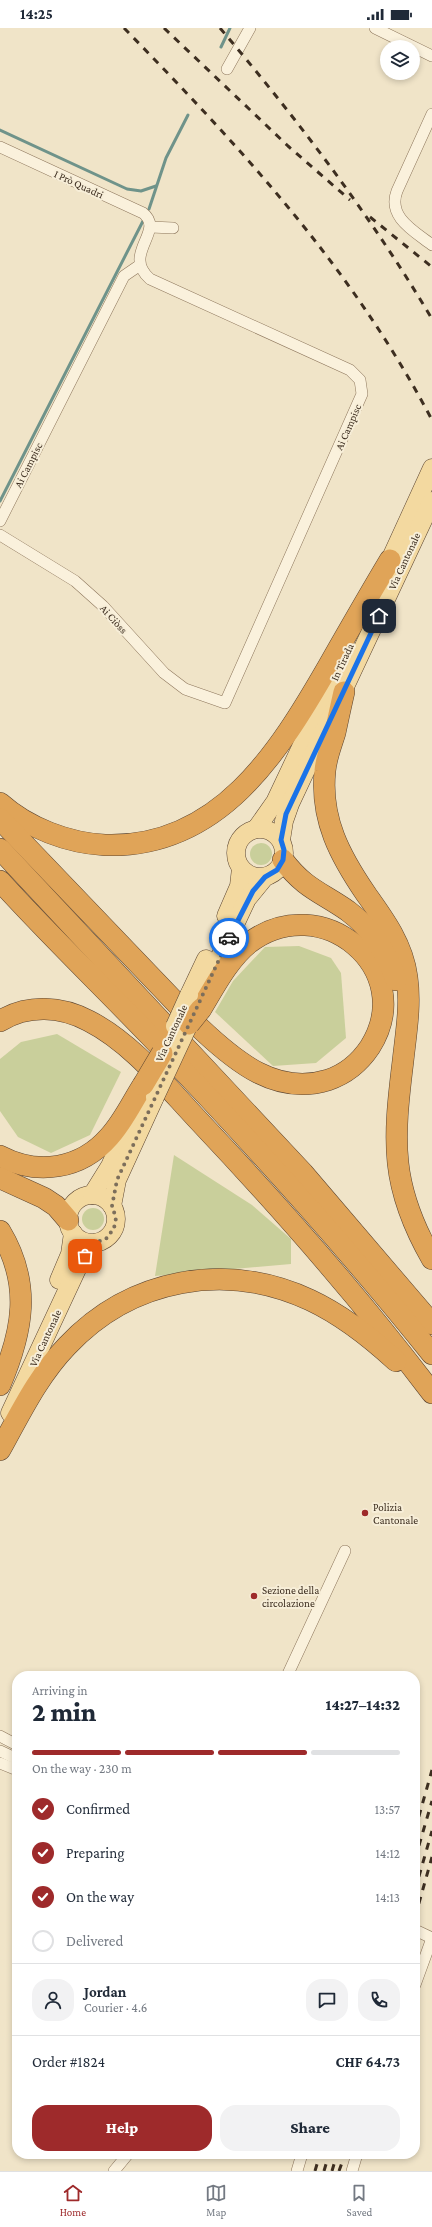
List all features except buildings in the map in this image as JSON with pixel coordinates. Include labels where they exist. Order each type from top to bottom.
[{"type":"highway","points":[[0,803],[42,829],[68,839],[98,845],[124,845],[150,842],[181,832],[208,817],[244,787],[287,735],[390,560]]},
{"type":"highway","points":[[344,692],[325,771],[324,792],[327,819],[332,836],[345,862],[384,920],[398,947],[408,982],[407,1030],[396,1114],[397,1165],[410,1215],[432,1260]]},
{"type":"highway","points":[[0,819],[201,1029],[232,1058],[256,1073],[282,1082],[307,1084],[326,1080],[344,1073],[360,1060],[373,1042],[380,1024],[382,1001],[376,973],[364,954],[355,944],[326,928],[315,925],[292,925],[270,931],[248,944],[194,1008]]},
{"type":"highway","points":[[0,849],[283,1151],[361,1239],[432,1324]]},
{"type":"highway","points":[[283,860],[308,887],[353,915],[379,944],[389,961],[398,985],[407,1030]]},
{"type":"highway","points":[[0,881],[224,1114],[358,1264],[432,1354]]},
{"type":"highway","points":[[0,1021],[24,1010],[44,1008],[89,1021],[122,1043],[217,1140],[309,1241],[390,1337],[432,1393]]},
{"type":"highway","points":[[0,1156],[23,1166],[39,1168],[64,1165],[80,1159],[94,1150],[110,1136],[148,1090],[162,1053]]},
{"type":"highway","points":[[0,1178],[44,1198],[56,1206],[70,1226]]},
{"type":"highway","points":[[0,1231],[10,1249],[18,1273],[21,1307],[14,1351],[0,1385]]},
{"type":"highway","points":[[0,1450],[47,1370],[66,1346],[87,1326],[112,1308],[136,1295],[161,1286],[192,1280],[220,1278],[260,1283],[286,1290],[311,1301],[341,1318],[373,1341],[396,1361],[432,1400]]},
{"type":"main road","name":"In Tirada","points":[[256,829],[275,802],[432,468]]},
{"type":"main road","name":"Via Cantonale","points":[[281,840],[286,814],[432,501]]},
{"type":"main road","points":[[256,829],[272,832],[281,840],[284,850],[283,860],[277,870],[265,877],[250,875],[241,868],[236,856],[237,847],[244,836],[256,829]]},
{"type":"main road","name":"Via Cantonale","points":[[162,1053],[194,1008],[239,886],[241,868]]},
{"type":"main road","name":"Via Cantonale","points":[[92,1195],[110,1166],[148,1090],[194,1008],[248,899],[265,877]]},
{"type":"main road","name":"Via Cantonale","points":[[112,1206],[117,1180],[148,1090]]},
{"type":"main road","points":[[92,1195],[102,1197],[112,1206],[116,1218],[114,1228],[107,1238],[95,1243],[82,1241],[70,1226],[69,1211],[75,1202],[84,1196],[92,1195]]},
{"type":"main road","name":"Via Cantonale","points":[[0,1407],[68,1262],[70,1226]]},
{"type":"main road","name":"Via Cantonale","points":[[0,1436],[78,1267],[95,1243]]},
{"type":"street","points":[[227,69],[250,28]]},
{"type":"street","points":[[375,28],[432,56]]},
{"type":"street","points":[[432,114],[397,191],[394,204],[396,213],[401,219],[432,246]]},
{"type":"street","name":"I Prò Quadri","points":[[0,147],[143,213],[149,220],[151,227]]},
{"type":"street","points":[[140,265],[140,252],[151,227],[173,228]]},
{"type":"street","name":"Ai Campisc","points":[[0,521],[124,276],[140,265],[146,276],[155,282],[350,370],[356,375],[362,386],[360,400],[225,703]]},
{"type":"street","name":"Ai Ciòss","points":[[0,535],[75,581],[103,606],[164,673],[185,689],[225,703]]},
{"type":"street","points":[[289,1671],[344,1551]]},
{"type":"street","points":[[0,1736],[12,1742]]},
{"type":"street","points":[[0,1751],[12,1757]]},
{"type":"street","points":[[0,1763],[12,1768]]},
{"type":"street","points":[[420,1932],[432,1938],[420,1971]]},
{"type":"street","points":[[114,2171],[124,2159]]},
{"type":"street","points":[[297,2171],[301,2159]]},
{"type":"street","points":[[352,2171],[356,2159]]},
{"type":"green space","points":[[261,843],[269,846],[272,854],[269,862],[261,865],[253,862],[250,854],[253,846]]},
{"type":"green space","points":[[299,946],[331,958],[341,973],[346,1038],[316,1063],[273,1066],[215,1012],[233,981],[265,947]]},
{"type":"green space","points":[[57,1034],[121,1072],[90,1135],[51,1153],[18,1137],[0,1111],[0,1059],[21,1042]]},
{"type":"green space","points":[[174,1155],[252,1205],[291,1239],[291,1264],[155,1276]]},
{"type":"green space","points":[[93,1208],[101,1211],[104,1219],[101,1227],[93,1230],[85,1227],[82,1219],[85,1211]]},
{"type":"waterway","points":[[221,47],[230,28]]},
{"type":"waterway","points":[[149,209],[166,158],[188,115]]},
{"type":"waterway","points":[[0,130],[127,189],[141,191],[156,186]]},
{"type":"waterway","points":[[0,501],[143,221]]},
{"type":"railway","points":[[124,28],[211,119],[253,166],[331,261],[367,312],[401,365],[432,420]]},
{"type":"railway","points":[[164,28],[288,146],[350,200]]},
{"type":"railway","points":[[220,28],[305,133],[359,206],[409,281],[432,319]]},
{"type":"railway","points":[[370,217],[432,267]]},
{"type":"railway","points":[[420,1812],[432,1770]]},
{"type":"railway","points":[[420,1842],[432,1801]]},
{"type":"railway","points":[[420,1873],[432,1831]]},
{"type":"railway","points":[[420,1899],[432,1857]]},
{"type":"railway","points":[[315,2171],[319,2159]]},
{"type":"railway","points":[[324,2171],[328,2159]]},
{"type":"railway","points":[[332,2171],[336,2159]]},
{"type":"railway","points":[[339,2171],[343,2159]]},
{"type":"way so far","points":[[85,1256],[95,1243],[107,1238],[114,1228],[116,1218],[112,1206],[117,1180],[229,938]]},
{"type":"place","name":"Polizia Cantonale","points":[[365,1513]]},
{"type":"place","name":"Sezione della circolazione","points":[[254,1596]]},
{"type":"route","points":[[229,938],[253,891],[265,877],[281,866],[285,853],[281,840],[282,827],[286,814],[379,616]]}]
